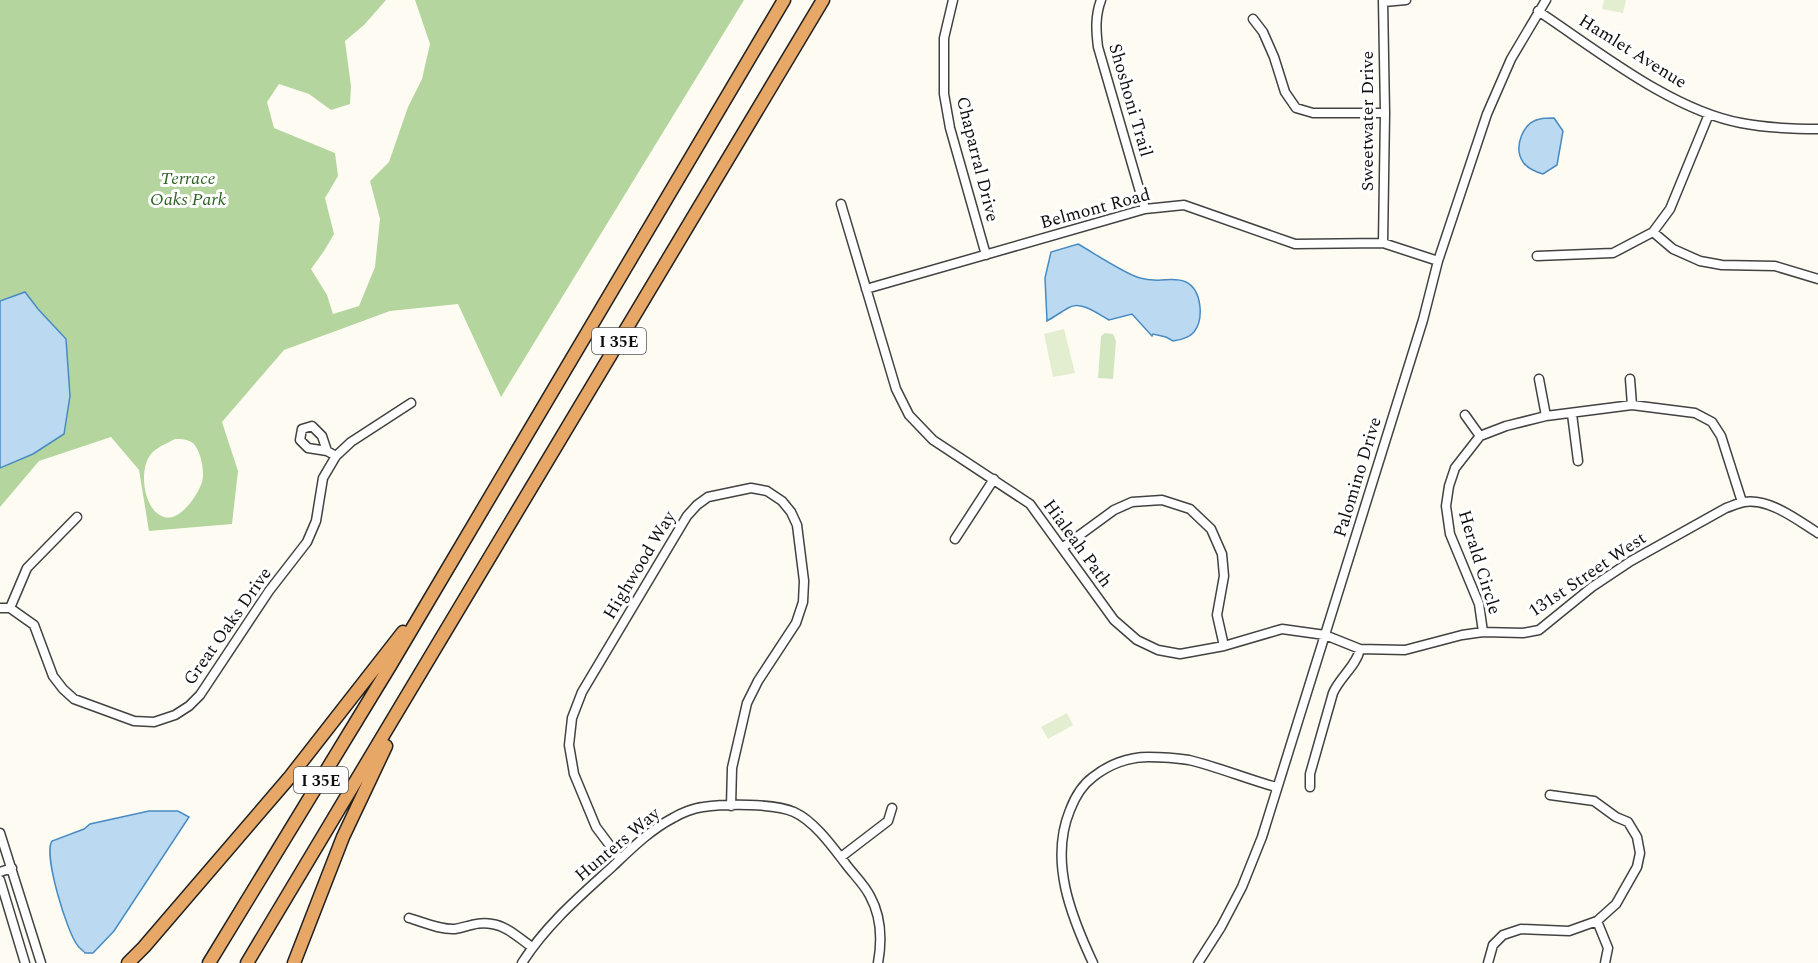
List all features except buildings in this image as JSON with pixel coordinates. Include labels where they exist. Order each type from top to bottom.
[{"type":"highway","name":"I 35E","points":[[209,963],[384,676],[784,0]]},
{"type":"highway","name":"I 35E","points":[[247,963],[823,0]]},
{"type":"highway","points":[[128,963],[289,778],[431,595]]},
{"type":"highway","points":[[294,963],[343,837],[416,682]]},
{"type":"street","name":"Chaparral Drive","points":[[953,0],[944,38],[944,94],[950,128],[986,255]]},
{"type":"street","name":"Shoshoni Trail","points":[[1101,0],[1096,28],[1098,47],[1145,209]]},
{"type":"street","points":[[1383,1],[1406,0]]},
{"type":"street","name":"Palomino Drive","points":[[1198,963],[1221,927],[1242,887],[1262,837],[1423,320],[1438,261],[1487,114],[1511,59],[1546,0]]},
{"type":"street","name":"Sweetwater Drive","points":[[1383,1],[1385,113],[1383,243]]},
{"type":"street","name":"Hamlet Avenue","points":[[1538,11],[1656,89],[1709,114],[1739,123],[1773,128],[1818,129]]},
{"type":"street","points":[[1253,19],[1263,32],[1275,57],[1285,92],[1296,108],[1313,113],[1385,113]]},
{"type":"street","points":[[1537,256],[1613,253],[1653,231],[1670,209],[1709,114]]},
{"type":"street","name":"Hialeah Path","points":[[841,204],[896,389],[909,415],[933,440],[1030,504],[1114,620],[1137,640],[1158,650],[1180,654],[1224,646],[1282,629],[1324,635]]},
{"type":"street","name":"Belmont Road","points":[[866,289],[1145,209],[1184,205],[1294,244],[1383,243],[1438,261]]},
{"type":"street","points":[[1653,231],[1673,249],[1700,261],[1722,265],[1775,266],[1818,279]]},
{"type":"street","points":[[1539,379],[1546,416]]},
{"type":"street","points":[[1630,379],[1632,405]]},
{"type":"street","name":"Great Oaks Drive","points":[[10,608],[33,625],[53,676],[74,699],[134,721],[154,722],[175,715],[200,695],[269,591],[307,542],[316,521],[323,478],[336,456],[351,442],[411,403]]},
{"type":"street","points":[[1465,415],[1480,436],[1506,426],[1546,416],[1632,405],[1695,413],[1712,422],[1721,436],[1743,502],[1754,502],[1776,508],[1818,533]]},
{"type":"street","points":[[1572,414],[1578,461]]},
{"type":"street","name":"Herald Circle","points":[[1480,436],[1455,468],[1446,506],[1450,534],[1479,604],[1483,632]]},
{"type":"street","points":[[327,451],[336,456]]},
{"type":"street","points":[[955,539],[994,479]]},
{"type":"street","name":"Highwood Way","points":[[620,859],[596,827],[574,774],[569,745],[572,718],[582,692],[687,516],[708,497],[751,488],[767,491],[782,501],[791,512],[797,525],[804,581],[803,602],[796,623],[758,681],[747,703],[732,768],[731,806]]},
{"type":"street","points":[[1062,548],[1114,510],[1132,502],[1162,500],[1190,509],[1211,529],[1222,554],[1224,576],[1217,615],[1224,646]]},
{"type":"street","name":"131st Street West","points":[[1324,635],[1360,649],[1405,650],[1462,635],[1483,632],[1523,633],[1539,630],[1592,587],[1631,561],[1726,508],[1743,502]]},
{"type":"street","points":[[0,608],[10,608],[27,568],[77,517]]},
{"type":"street","points":[[1310,787],[1310,774],[1333,693],[1353,664],[1360,649]]},
{"type":"street","points":[[1093,963],[1083,942],[1065,888],[1061,865],[1061,844],[1065,823],[1074,801],[1086,782],[1103,769],[1122,761],[1145,757],[1188,760],[1276,787]]},
{"type":"street","points":[[1488,963],[1493,945],[1503,935],[1521,929],[1569,931],[1597,921],[1616,904],[1637,867],[1640,853],[1637,837],[1628,822],[1616,817],[1594,801],[1550,795]]},
{"type":"street","name":"Hunters Way","points":[[522,963],[532,947],[560,914],[654,830],[674,817],[701,807],[731,806],[774,807],[794,812],[811,824],[841,857],[870,896],[879,922],[881,947],[878,963]]},
{"type":"street","points":[[841,857],[888,821],[892,808]]},
{"type":"street","points":[[0,832],[41,963]]},
{"type":"street","points":[[0,872],[12,868]]},
{"type":"street","points":[[0,880],[25,963]]},
{"type":"street","points":[[409,918],[449,929],[476,923],[493,924],[503,927],[532,947]]},
{"type":"street","points":[[1597,921],[1608,948],[1605,963]]},
{"type":"green space","name":"Terrace Oaks Park","points":[[0,0],[386,0],[364,25],[345,41],[351,86],[350,104],[331,110],[309,94],[279,84],[267,102],[274,128],[335,153],[338,176],[325,198],[334,234],[311,269],[327,295],[333,314],[359,306],[375,267],[380,219],[370,181],[389,162],[408,107],[422,79],[430,44],[415,0],[744,0],[501,397],[458,304],[390,311],[284,350],[222,422],[238,471],[232,524],[149,531],[139,470],[111,437],[39,461],[0,507],[0,468],[33,454],[38,309],[25,292],[0,301]],"holes":[[[175,439],[189,441],[196,447],[202,462],[203,478],[197,494],[188,506],[176,515],[164,517],[157,513],[148,500],[144,472],[149,457],[154,451]]]},
{"type":"green space","points":[[1604,0],[1626,0],[1623,13],[1602,9]]},
{"type":"green space","points":[[1064,329],[1075,373],[1053,377],[1044,334]]},
{"type":"green space","points":[[1105,333],[1113,334],[1116,341],[1113,379],[1098,378],[1101,336]]},
{"type":"green space","points":[[1067,713],[1073,725],[1048,739],[1041,727]]},
{"type":"water","points":[[1554,118],[1563,131],[1557,165],[1543,174],[1532,170],[1523,162],[1519,149],[1521,136],[1534,121]]},
{"type":"water","points":[[1078,244],[1134,276],[1150,280],[1186,282],[1195,291],[1200,305],[1199,320],[1194,332],[1187,337],[1173,341],[1166,337],[1153,334],[1152,336],[1132,314],[1109,320],[1078,306],[1068,308],[1047,321],[1045,278],[1051,252]]},
{"type":"water","points":[[25,292],[66,339],[70,396],[64,434],[33,454],[0,468],[0,301]]},
{"type":"water","points":[[149,811],[178,811],[189,817],[114,931],[93,953],[85,953],[73,938],[58,894],[51,861],[52,841],[84,829],[90,824]]}]
